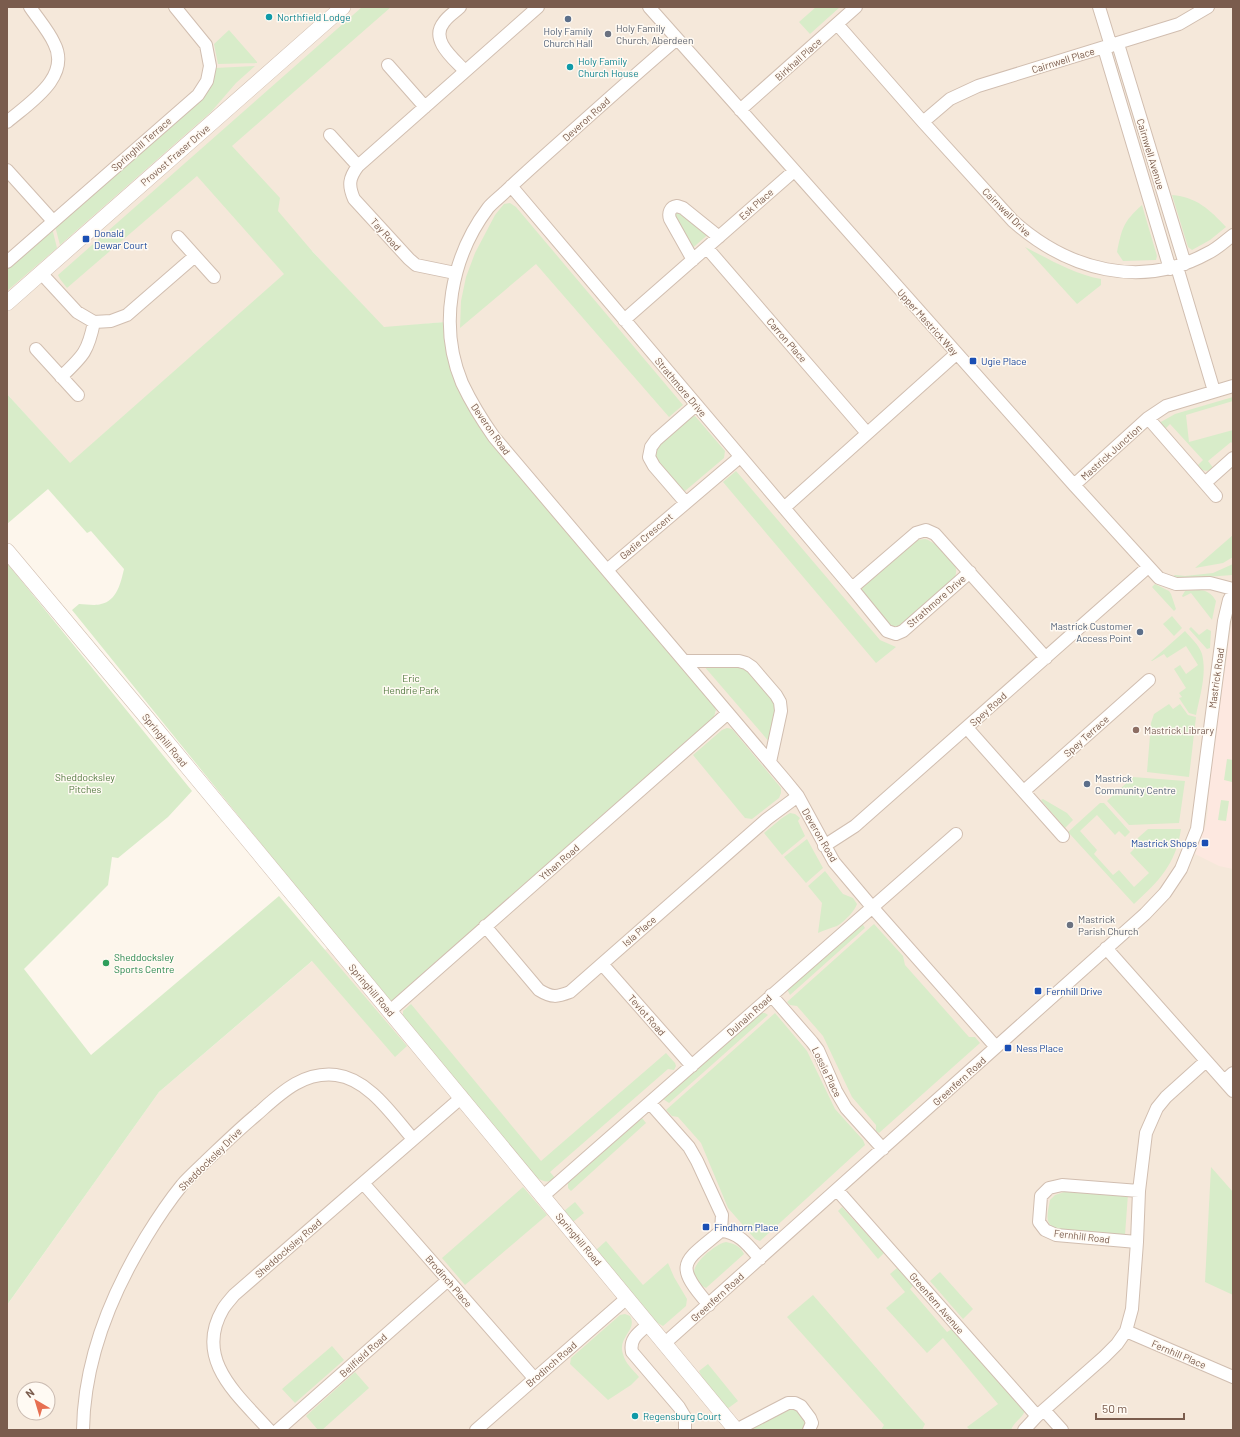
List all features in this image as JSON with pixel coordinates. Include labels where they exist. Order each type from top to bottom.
[{"type":"street","points":[[7,122],[48,86],[57,72],[59,57],[54,43],[30,7]]},
{"type":"street","name":"Springhill Terrace","points":[[7,262],[198,95],[207,81],[210,66],[206,45],[175,7]]},
{"type":"street","name":"Provost Fraser Drive","points":[[7,303],[343,7]]},
{"type":"street","points":[[460,7],[444,22],[439,30],[439,38],[442,46],[465,71]]},
{"type":"street","name":"Tay Road","points":[[455,273],[416,265],[354,199],[350,183],[352,174],[358,166],[538,7]]},
{"type":"street","name":"Upper Mastrick Way","points":[[650,7],[956,354],[1159,578],[1176,584],[1210,583],[1233,590]]},
{"type":"street","name":"Birkhall Place","points":[[740,110],[856,7]]},
{"type":"street","name":"Cairnwell Avenue","points":[[1099,7],[1214,391]]},
{"type":"street","name":"Cairnwell Place","points":[[923,122],[950,99],[978,86],[1179,24],[1208,7]]},
{"type":"street","name":"Cairnwell Drive","points":[[837,24],[1013,221],[1029,236],[1050,249],[1082,263],[1114,271],[1136,273],[1177,267],[1210,253],[1233,235]]},
{"type":"street","name":"Deveron Road","points":[[677,39],[488,208],[468,240],[455,273],[450,305],[451,339],[456,363],[462,382],[477,412],[494,437],[798,796],[834,862],[872,907]]},
{"type":"street","points":[[388,65],[425,107]]},
{"type":"street","points":[[330,135],[358,166]]},
{"type":"street","points":[[7,170],[53,221]]},
{"type":"street","name":"Esk Place","points":[[624,320],[794,171]]},
{"type":"street","name":"Strathmore Drive","points":[[511,186],[887,630],[896,634],[903,631],[970,572]]},
{"type":"street","points":[[693,260],[670,219],[669,212],[671,208],[677,206],[683,208],[719,237]]},
{"type":"street","points":[[178,237],[214,277]]},
{"type":"street","name":"Carron Place","points":[[707,248],[867,433]]},
{"type":"street","points":[[41,273],[77,312],[94,322],[111,321],[127,315],[195,256]]},
{"type":"street","points":[[61,377],[82,356],[90,340],[94,322]]},
{"type":"street","points":[[36,349],[78,395]]},
{"type":"street","points":[[784,508],[956,354]]},
{"type":"street","name":"Mastrick Junction","points":[[1074,485],[1148,418],[1166,406],[1233,386]]},
{"type":"street","points":[[686,503],[654,466],[649,457],[651,447],[656,440],[696,405]]},
{"type":"street","name":"Mastrick Junction","points":[[1148,418],[1216,496]]},
{"type":"street","name":"Gadie Crescent","points":[[607,570],[740,457]]},
{"type":"street","points":[[1205,483],[1233,458]]},
{"type":"street","name":"Strathmore Drive","points":[[852,588],[916,533],[926,530],[935,534],[1046,658]]},
{"type":"street","name":"Springhill Road","points":[[7,551],[462,1097],[736,1430],[788,1403],[795,1403],[801,1406],[812,1423],[809,1430]]},
{"type":"street","name":"Spey Road","points":[[824,846],[856,826],[1148,566]]},
{"type":"street","name":"Mastrick Road","points":[[1203,788],[1224,621],[1233,593]]},
{"type":"street","points":[[684,661],[746,663],[752,667],[776,695],[780,702],[781,711],[770,762]]},
{"type":"street","name":"Spey Terrace","points":[[1024,792],[1149,680]]},
{"type":"street","name":"Ythan Road","points":[[390,1011],[728,713]]},
{"type":"street","points":[[967,728],[1063,836]]},
{"type":"street","name":"Greenfern Road","points":[[665,1343],[1157,902],[1181,869],[1197,829],[1203,788]]},
{"type":"street","name":"Isla Place","points":[[485,926],[539,990],[554,997],[570,992],[766,819],[798,796]]},
{"type":"street","name":"Dulnain Road","points":[[543,1196],[956,834]]},
{"type":"street","points":[[872,907],[996,1047]]},
{"type":"street","points":[[1106,948],[1206,1060],[1228,1077],[1233,1091]]},
{"type":"street","name":"Teviot Road","points":[[602,964],[692,1066]]},
{"type":"street","name":"Lossie Place","points":[[771,995],[815,1046],[836,1091],[846,1108],[883,1149]]},
{"type":"street","points":[[1024,1430],[1040,1413],[1104,1357],[1126,1332],[1132,1309],[1139,1191],[1146,1133],[1157,1108],[1166,1097],[1206,1060]]},
{"type":"street","name":"Sheddocksley Drive","points":[[83,1430],[84,1405],[98,1338],[112,1300],[124,1275],[161,1213],[183,1184],[234,1134],[288,1087],[298,1081],[312,1076],[336,1075],[362,1085],[373,1093],[413,1139]]},
{"type":"street","name":"Sheddocksley Road","points":[[269,1430],[222,1376],[215,1361],[213,1344],[215,1327],[223,1309],[234,1295],[462,1097]]},
{"type":"street","points":[[650,1103],[688,1147],[697,1161],[722,1215],[722,1231]]},
{"type":"street","name":"Brodinch Place","points":[[363,1183],[534,1378]]},
{"type":"street","name":"Fernhill Road","points":[[1137,1242],[1056,1235],[1045,1230],[1039,1222],[1041,1196],[1049,1188],[1062,1185],[1139,1191]]},
{"type":"street","name":"Greenfern Avenue","points":[[837,1190],[1040,1413]]},
{"type":"street","points":[[709,1305],[689,1281],[686,1273],[686,1265],[689,1259],[722,1231],[729,1231],[744,1241],[760,1259]]},
{"type":"street","name":"Bellfield Road","points":[[278,1430],[448,1280]]},
{"type":"street","name":"Brodinch Road","points":[[476,1430],[627,1298]]},
{"type":"street","points":[[649,1324],[632,1340],[632,1352],[679,1407],[685,1417],[685,1430]]},
{"type":"street","name":"Fernhill Place","points":[[1126,1332],[1233,1377]]},
{"type":"street","points":[[1040,1413],[1062,1430]]},
{"type":"shaded area","points":[[7,7],[1233,7],[1233,1430],[7,1430],[7,1305],[159,1092],[338,939],[392,1003],[714,717],[716,710],[491,440],[445,322],[384,328],[312,251],[70,464],[7,394]]},
{"type":"shaded area","points":[[1233,615],[1233,869],[1219,866],[1195,854],[1206,824],[1209,778]]},
{"type":"green space","name":"Eric Hendrie Park","points":[[362,7],[391,7],[232,146],[280,198],[278,211],[312,251],[384,327],[445,322],[457,384],[714,703],[716,710],[714,717],[391,1003],[72,610],[79,604],[99,605],[111,599],[115,595],[124,569],[91,531],[87,533],[48,489],[7,524],[7,394],[70,463],[284,274],[197,176],[67,288],[58,275]]},
{"type":"green space","points":[[816,7],[840,7],[810,34],[799,22]]},
{"type":"green space","points":[[229,30],[257,63],[218,64],[214,44]]},
{"type":"green space","points":[[255,66],[236,83],[211,112],[60,245],[55,226],[201,98],[215,68]]},
{"type":"green space","points":[[1172,195],[1189,198],[1202,205],[1226,227],[1210,240],[1192,250],[1188,247]]},
{"type":"green space","points":[[510,203],[516,207],[683,405],[669,417],[536,264],[460,328],[461,301],[466,277],[475,253],[495,215],[504,204]]},
{"type":"green space","points":[[1142,205],[1157,256],[1156,260],[1123,261],[1117,252],[1122,231],[1127,221]]},
{"type":"green space","points":[[671,208],[712,231],[688,252]]},
{"type":"green space","points":[[52,228],[57,248],[7,291],[7,268]]},
{"type":"green space","points":[[1025,247],[1071,270],[1101,279],[1101,285],[1077,304]]},
{"type":"green space","points":[[1233,397],[1233,401],[1186,415],[1189,442],[1233,430],[1233,444],[1231,442],[1208,461],[1214,469],[1205,471],[1200,469],[1196,467],[1203,460],[1170,424],[1164,430],[1159,423],[1175,414]]},
{"type":"green space","points":[[695,416],[725,451],[724,458],[685,491],[681,490],[661,468],[657,461],[656,454],[661,442],[672,430],[690,417]]},
{"type":"green space","points":[[736,471],[880,640],[896,647],[876,663],[723,482]]},
{"type":"green space","points":[[1233,535],[1233,557],[1223,563],[1195,568]]},
{"type":"green space","points":[[925,539],[937,546],[953,562],[956,569],[955,578],[901,625],[895,627],[888,625],[861,590],[865,584],[917,540]]},
{"type":"green space","name":"Sheddocksley Pitches","points":[[7,563],[192,791],[168,817],[118,858],[112,857],[108,885],[24,969],[91,1055],[279,896],[407,1046],[395,1057],[312,961],[159,1092],[7,1305]]},
{"type":"green space","points":[[1233,564],[1232,575],[1182,579],[1172,577],[1175,575],[1185,576],[1213,573]]},
{"type":"green space","points":[[1155,584],[1169,591],[1176,609],[1174,611],[1152,587]]},
{"type":"green space","points":[[1199,590],[1209,593],[1216,601],[1212,620],[1191,593],[1183,597],[1182,596],[1185,591]]},
{"type":"green space","points":[[1172,616],[1182,628],[1174,636],[1163,624]]},
{"type":"green space","points":[[1191,627],[1199,635],[1207,629],[1211,631],[1210,648],[1207,649],[1189,629]]},
{"type":"green space","points":[[1185,631],[1195,642],[1202,654],[1204,669],[1196,715],[1189,713],[1179,698],[1182,697],[1179,693],[1186,688],[1174,669],[1180,665],[1186,674],[1198,665],[1186,646],[1167,658],[1164,654],[1151,661]]},
{"type":"green space","points":[[703,665],[740,665],[749,669],[776,705],[771,744]]},
{"type":"green space","points":[[1169,704],[1173,709],[1180,704],[1188,715],[1196,717],[1189,777],[1147,772],[1151,723],[1154,714]]},
{"type":"green space","points":[[727,728],[732,729],[781,788],[779,798],[752,819],[745,818],[693,755],[722,730]]},
{"type":"green space","points":[[1227,759],[1233,760],[1232,782],[1224,780]]},
{"type":"green space","points":[[1133,777],[1185,781],[1179,823],[1129,825],[1107,801]]},
{"type":"green space","points":[[1043,799],[1067,813],[1073,820],[1065,828],[1041,800]]},
{"type":"green space","points":[[1221,800],[1229,801],[1226,821],[1218,820]]},
{"type":"green space","points":[[1100,803],[1104,803],[1130,832],[1125,837],[1119,831],[1115,835],[1097,815],[1080,831],[1097,850],[1094,854],[1113,875],[1119,870],[1134,887],[1149,873],[1130,853],[1135,848],[1131,844],[1148,829],[1181,829],[1179,841],[1171,862],[1159,879],[1134,904],[1068,832]]},
{"type":"green space","points":[[790,813],[795,814],[800,818],[798,821],[805,836],[782,855],[764,833]]},
{"type":"green space","points":[[807,839],[823,868],[806,883],[784,857]]},
{"type":"green space","points":[[825,871],[843,894],[853,898],[857,904],[851,913],[840,924],[818,933],[822,903],[808,886]]},
{"type":"green space","points":[[862,923],[865,928],[790,995],[787,989]]},
{"type":"green space","points":[[874,924],[903,956],[905,965],[969,1037],[975,1037],[980,1043],[879,1133],[876,1131],[876,1125],[852,1097],[823,1036],[797,1006],[790,1005],[787,1002]]},
{"type":"green space","points":[[411,1004],[541,1161],[666,1053],[676,1066],[674,1070],[668,1069],[550,1172],[556,1179],[543,1181],[536,1177],[403,1016],[403,1011]]},
{"type":"green space","points":[[760,1013],[765,1013],[768,1015],[669,1103],[663,1099]]},
{"type":"green space","points":[[775,1013],[807,1051],[835,1109],[863,1140],[865,1145],[760,1241],[755,1239],[728,1208],[701,1143],[678,1117],[672,1116],[666,1110]]},
{"type":"green space","points":[[642,1118],[646,1123],[571,1191],[568,1188],[568,1183]]},
{"type":"green space","points":[[1211,1167],[1233,1192],[1233,1295],[1205,1282]]},
{"type":"green space","points":[[523,1187],[547,1215],[465,1285],[442,1258]]},
{"type":"green space","points":[[1064,1192],[1128,1194],[1125,1235],[1057,1230],[1048,1221],[1050,1200],[1055,1195]]},
{"type":"green space","points":[[575,1202],[584,1213],[573,1222],[564,1211]]},
{"type":"green space","points":[[842,1207],[884,1253],[878,1259],[838,1211]]},
{"type":"green space","points":[[606,1241],[643,1285],[668,1263],[674,1277],[687,1299],[686,1306],[663,1326],[656,1322],[596,1250]]},
{"type":"green space","points":[[726,1242],[737,1246],[744,1254],[706,1288],[696,1280],[694,1271],[696,1266],[707,1253],[718,1245]]},
{"type":"green space","points":[[897,1268],[913,1286],[910,1289],[947,1332],[952,1329],[1025,1409],[1023,1415],[1014,1424],[1011,1430],[970,1430],[967,1427],[998,1404],[943,1338],[927,1353],[886,1308],[905,1292],[890,1274]]},
{"type":"green space","points":[[940,1272],[973,1309],[963,1319],[930,1281]]},
{"type":"green space","points":[[813,1295],[925,1424],[922,1430],[881,1430],[884,1425],[787,1317]]},
{"type":"green space","points":[[625,1314],[630,1316],[632,1321],[630,1330],[623,1343],[623,1354],[627,1363],[639,1377],[631,1385],[608,1400],[570,1364],[571,1358],[620,1315]]},
{"type":"green space","points":[[332,1346],[344,1360],[295,1403],[282,1389]]},
{"type":"green space","points":[[708,1364],[738,1401],[727,1409],[705,1383],[699,1371]]},
{"type":"green space","points":[[355,1372],[369,1388],[322,1430],[318,1430],[306,1416]]},
{"type":"green space","points":[[791,1408],[800,1413],[802,1416],[805,1423],[804,1430],[751,1430],[753,1427]]},
{"type":"place","name":"Northfield Lodge","points":[[269,17]]},
{"type":"place","name":"Holy Family Church Hall","points":[[568,19]]},
{"type":"place","name":"Holy Family Church, Aberdeen","points":[[608,34]]},
{"type":"place","name":"Holy Family Church House","points":[[570,67]]},
{"type":"place","name":"Donald Dewar Court","points":[[86,239]]},
{"type":"place","name":"Ugie Place","points":[[973,361]]},
{"type":"place","name":"Mastrick Customer Access Point","points":[[1140,632]]},
{"type":"place","name":"Mastrick Library","points":[[1136,730]]},
{"type":"place","name":"Mastrick Community Centre","points":[[1087,784]]},
{"type":"place","name":"Mastrick Shops","points":[[1205,843]]},
{"type":"place","name":"Mastrick Parish Church","points":[[1070,925]]},
{"type":"place","name":"Sheddocksley Sports Centre","points":[[106,963]]},
{"type":"place","name":"Fernhill Drive","points":[[1038,991]]},
{"type":"place","name":"Ness Place","points":[[1008,1048]]},
{"type":"place","name":"Findhorn Place","points":[[706,1227]]},
{"type":"place","name":"Regensburg Court","points":[[635,1416]]}]
